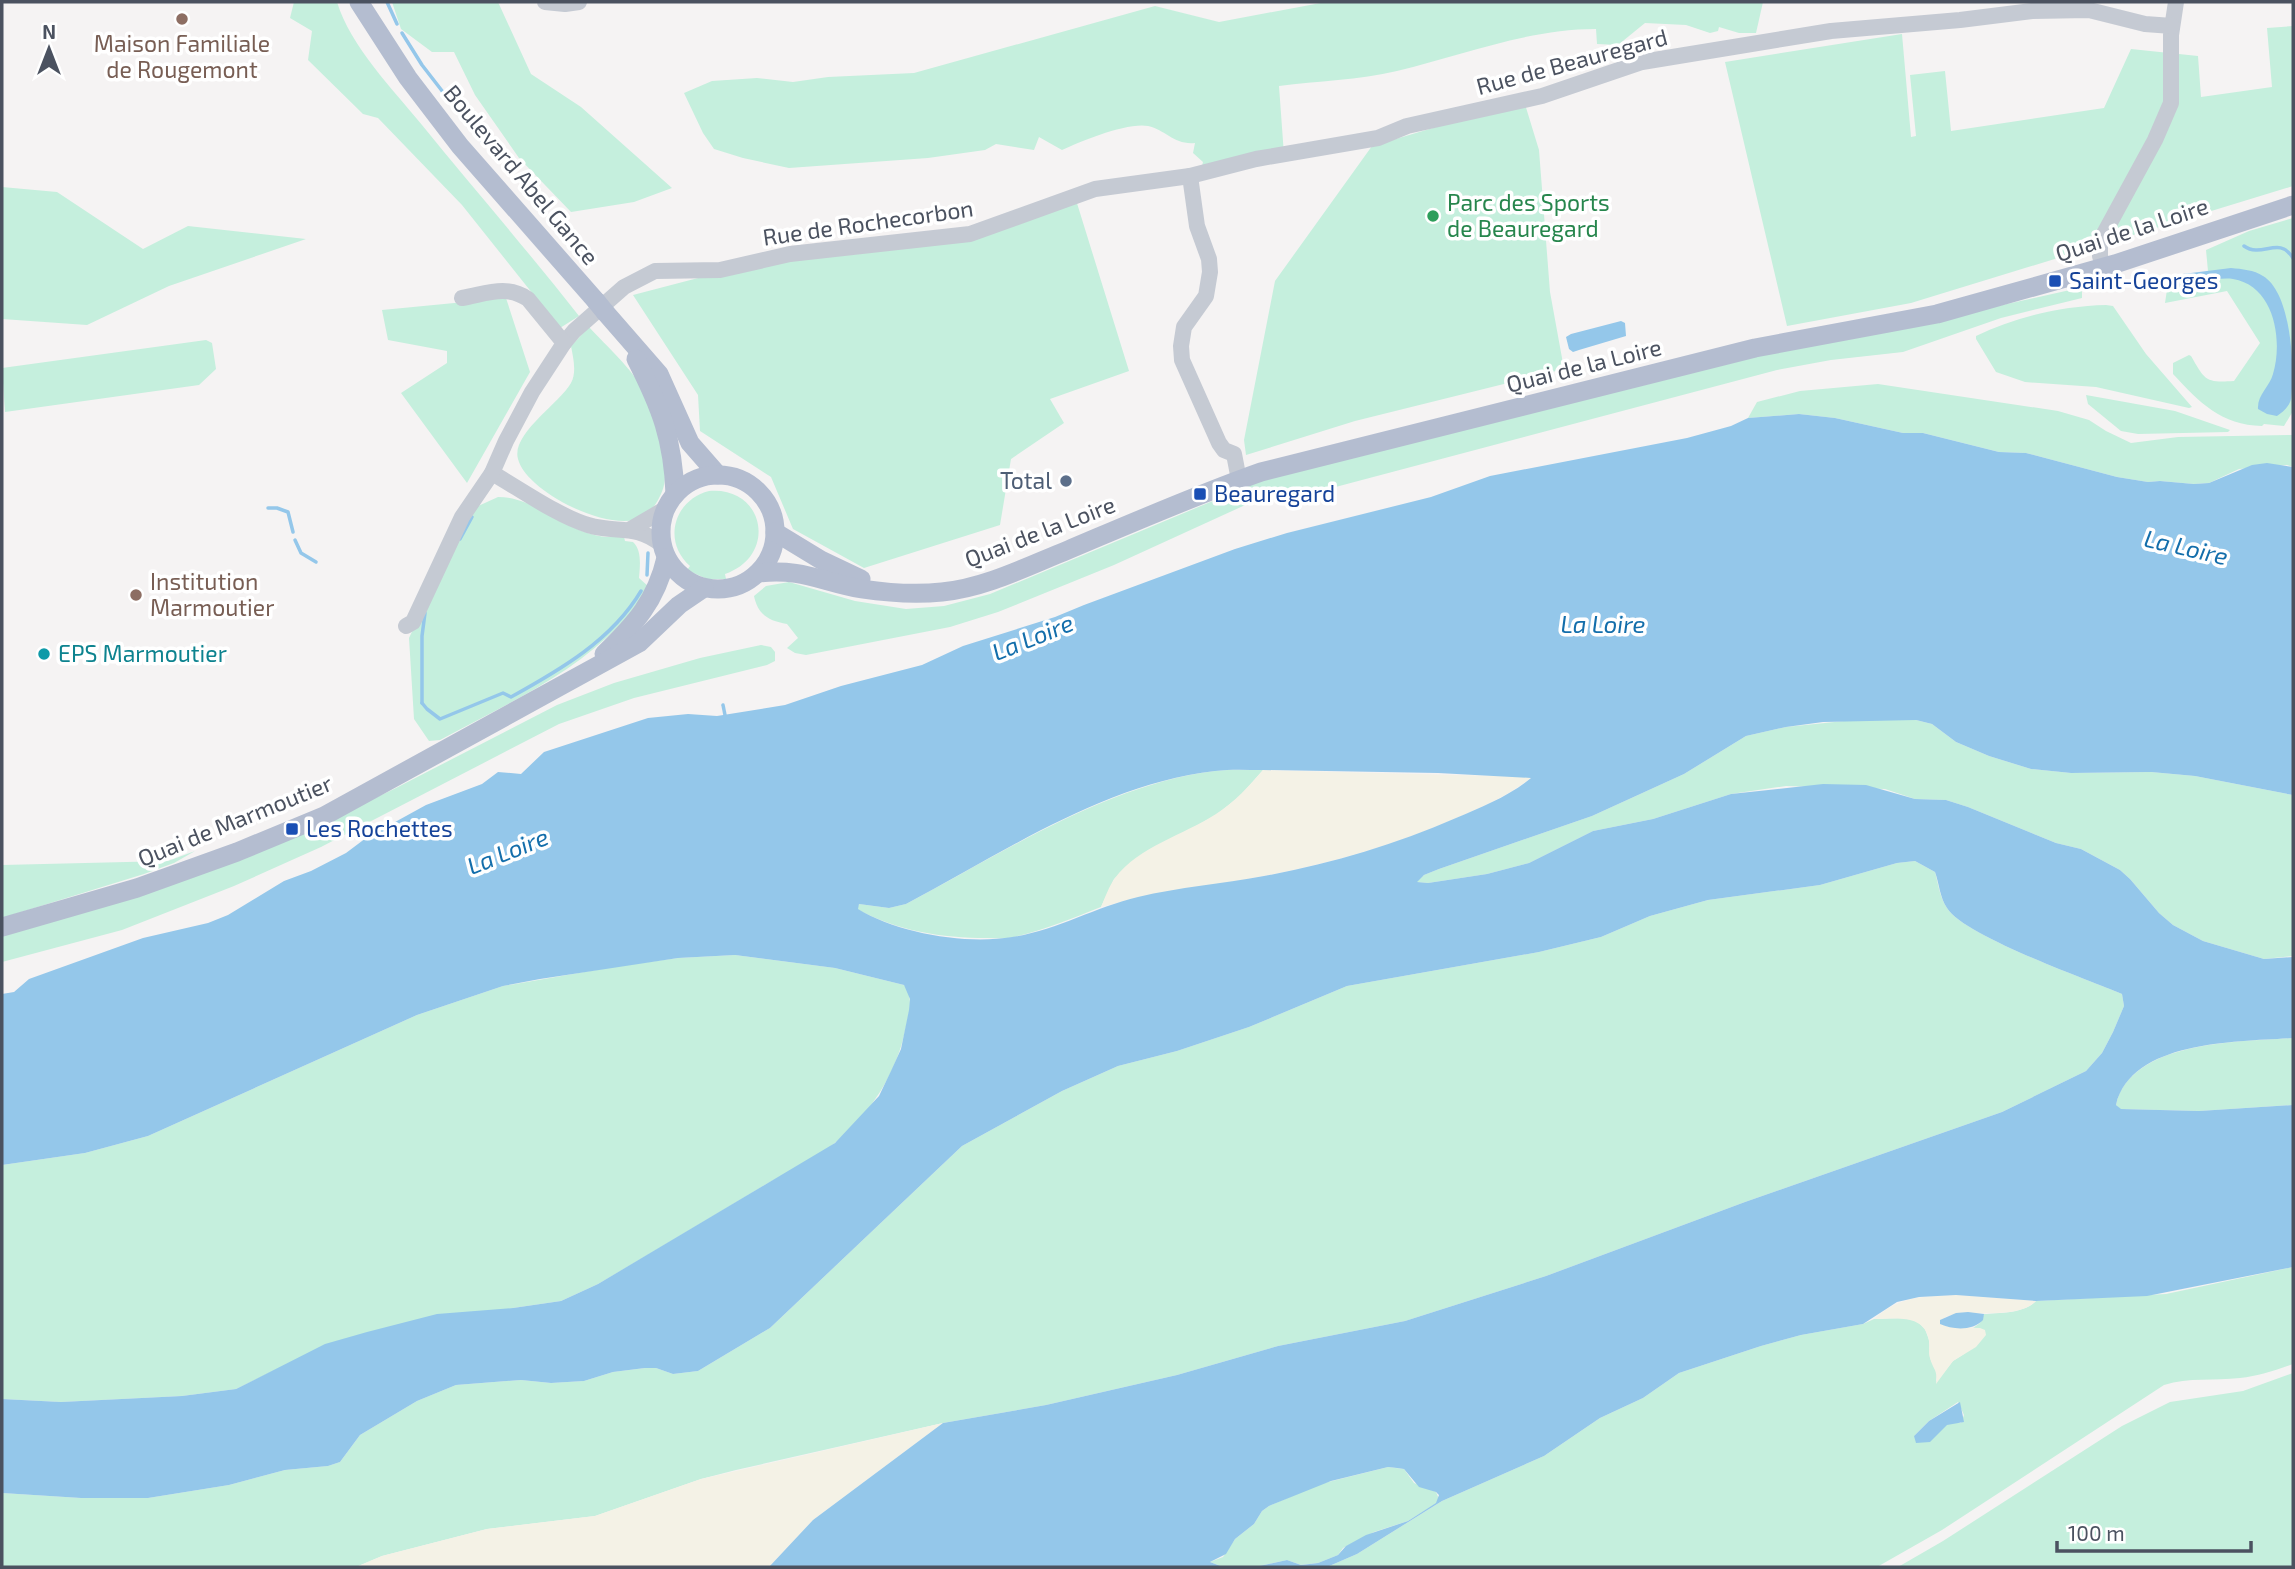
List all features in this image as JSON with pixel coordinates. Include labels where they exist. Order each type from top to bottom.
[{"type":"main road","name":"Boulevard Abel Gance","points":[[359,2],[386,45],[460,146],[659,374],[690,443],[718,475]]},
{"type":"main road","name":"Boulevard Abel Gance","points":[[372,2],[386,45]]},
{"type":"main road","name":"Quai de la Loire","points":[[758,573],[801,573],[861,589],[894,593],[945,592],[996,578],[1261,472],[1746,350],[1937,314],[2103,267],[2293,205]]},
{"type":"main road","name":"Boulevard Abel Gance","points":[[622,332],[656,399],[666,427],[673,455],[670,502]]},
{"type":"main road","points":[[718,475],[736,478],[752,486],[764,499],[772,514],[775,532],[773,547],[758,573],[729,588],[704,588],[682,577],[664,551],[661,520],[670,502],[688,483],[702,477],[718,475]]},
{"type":"main road","points":[[775,532],[821,560],[894,593]]},
{"type":"main road","name":"Quai de Marmoutier","points":[[586,672],[626,633],[649,605],[658,587],[664,551]]},
{"type":"main road","name":"Quai de Marmoutier","points":[[2,928],[137,888],[237,852],[324,816],[639,643],[679,605],[704,588]]},
{"type":"street","points":[[545,2],[579,2]]},
{"type":"street","points":[[2103,267],[2099,256],[2099,241],[2155,140],[2171,103],[2172,26],[2176,2]]},
{"type":"street","name":"Rue de Beauregard","points":[[1193,174],[1256,159],[1378,138],[1407,126],[1542,96],[1642,62],[1831,31],[2067,9],[2089,10],[2145,24],[2172,26]]},
{"type":"street","points":[[1193,174],[1198,226],[1209,259],[1210,272],[1206,296],[1184,327],[1182,360],[1219,443],[1224,450],[1234,454],[1240,480]]},
{"type":"street","name":"Rue de Rochecorbon","points":[[406,626],[413,622],[462,517],[492,473],[531,392],[573,331],[624,287],[655,271],[713,270],[790,254],[970,234],[1070,196],[1193,174]]},
{"type":"street","points":[[462,298],[504,290],[520,294],[528,299],[564,343]]},
{"type":"street","points":[[492,473],[588,525],[631,529],[652,537],[664,551]]},
{"type":"street","points":[[631,529],[670,502]]},
{"type":"green space","points":[[294,2],[337,2],[343,19],[362,51],[579,316],[560,328],[462,205],[378,118],[363,114],[308,60],[312,31],[290,18]]},
{"type":"green space","points":[[392,2],[498,2],[531,74],[581,107],[672,188],[634,202],[571,212],[519,158],[475,95],[454,52],[432,52],[401,29]]},
{"type":"green space","points":[[1326,2],[1763,2],[1756,33],[1739,33],[1719,27],[1718,31],[1710,33],[1686,25],[1645,23],[1618,45],[1597,44],[1596,29],[1571,30],[1521,38],[1383,74],[1279,86],[1284,155],[1200,174],[1203,162],[1193,153],[1195,143],[1181,142],[1148,126],[1105,133],[1062,150],[1039,137],[1034,150],[996,144],[985,150],[928,158],[789,168],[714,149],[703,133],[684,93],[712,81],[757,78],[793,82],[828,77],[914,73],[1155,6],[1219,22]]},
{"type":"green space","points":[[2293,26],[2293,186],[1911,303],[1787,326],[1725,62],[1902,34],[1911,137],[1916,136],[1910,75],[1945,71],[1951,131],[2104,108],[2131,49],[2198,56],[2201,97],[2272,87],[2267,28]]},
{"type":"green space","name":"Parc des Sports de Beauregard","points":[[1524,101],[1539,150],[1550,292],[1564,369],[1355,421],[1246,455],[1244,440],[1275,281],[1372,146]]},
{"type":"green space","points":[[2,187],[57,192],[143,249],[188,226],[306,239],[169,286],[87,325],[2,319]]},
{"type":"green space","points":[[1076,200],[1129,371],[1050,399],[1064,423],[1011,459],[1000,525],[864,568],[793,529],[771,477],[700,431],[698,395],[633,295],[771,259],[992,233]]},
{"type":"green space","points":[[2293,218],[2293,411],[2284,426],[2235,422],[2202,403],[2173,374],[2173,363],[2189,355],[2207,378],[2234,381],[2260,343],[2227,291],[2165,303],[2168,283],[2208,271],[2206,250],[2249,231]]},
{"type":"green space","points":[[2079,288],[2082,298],[2001,318],[1903,352],[1831,360],[1777,370],[1328,489],[1282,499],[1254,501],[1114,565],[998,612],[950,627],[806,655],[787,648],[798,638],[787,624],[770,619],[761,612],[754,596],[766,586],[789,582],[855,601],[906,609],[944,606],[990,594],[1263,480],[1776,351],[1871,334]]},
{"type":"green space","points":[[506,298],[530,372],[467,483],[401,393],[447,363],[447,351],[388,340],[382,310]]},
{"type":"green space","points":[[2113,306],[2146,354],[2192,407],[2096,387],[2025,382],[1996,372],[1976,339],[1976,336],[1991,329],[2039,314]]},
{"type":"green space","points":[[589,327],[639,383],[652,412],[662,452],[665,476],[661,493],[647,514],[630,521],[593,515],[553,497],[524,472],[518,459],[522,440],[571,383],[574,369],[571,346]]},
{"type":"green space","points":[[206,340],[212,343],[216,369],[199,385],[5,412],[2,368]]},
{"type":"green space","points":[[1878,384],[2058,411],[2089,420],[2131,443],[2178,437],[2293,435],[2293,467],[2287,465],[2239,469],[2209,483],[2148,482],[2117,477],[2026,453],[1999,452],[1923,433],[1903,433],[1835,418],[1799,414],[1748,418],[1757,402],[1800,391]]},
{"type":"green space","points":[[2086,395],[2175,411],[2230,430],[2138,434],[2121,431],[2088,404]]},
{"type":"green space","points":[[709,491],[728,492],[743,499],[753,510],[758,524],[758,539],[753,553],[742,565],[725,574],[726,579],[707,579],[687,570],[690,566],[676,545],[674,534],[680,512],[687,503]]},
{"type":"green space","points":[[498,497],[511,498],[534,506],[591,534],[624,537],[625,541],[633,542],[639,554],[639,578],[649,587],[620,625],[579,660],[511,702],[440,740],[429,741],[414,719],[409,638],[476,507]]},
{"type":"green space","points":[[761,645],[771,647],[775,652],[775,661],[634,698],[559,724],[321,847],[234,886],[122,930],[2,962],[2,935],[293,837],[394,789],[557,705],[614,683],[700,658]]},
{"type":"green space","points":[[1854,720],[1916,720],[1932,724],[1956,742],[2031,769],[2071,773],[2151,772],[2195,776],[2293,795],[2293,956],[2264,959],[2203,941],[2173,925],[2120,870],[2081,849],[2056,843],[1946,800],[1915,799],[1885,789],[1786,786],[1731,794],[1653,819],[1593,831],[1529,863],[1487,874],[1428,883],[1416,882],[1424,875],[1439,869],[1592,816],[1684,774],[1746,736],[1786,727]]},
{"type":"green space","points":[[1263,770],[1240,796],[1216,815],[1137,858],[1114,879],[1101,907],[1047,927],[1008,938],[953,937],[904,928],[857,909],[859,904],[889,908],[906,904],[1017,843],[1135,790],[1175,778],[1215,771]]},
{"type":"green space","points":[[195,851],[174,863],[144,874],[2,918],[2,865],[168,861]]},
{"type":"green space","points":[[1915,861],[1935,872],[1947,908],[1958,919],[2001,944],[2122,994],[2124,1006],[2113,1032],[2102,1053],[2086,1071],[2002,1112],[1745,1202],[1546,1276],[1405,1321],[1278,1346],[1177,1375],[1046,1405],[943,1423],[736,1470],[701,1479],[595,1516],[487,1529],[382,1556],[356,1567],[2,1567],[2,1493],[81,1498],[148,1498],[229,1485],[285,1470],[328,1466],[340,1462],[360,1435],[417,1401],[456,1385],[521,1380],[551,1383],[584,1381],[613,1372],[645,1368],[656,1368],[673,1374],[698,1371],[770,1328],[962,1146],[1062,1091],[1118,1066],[1177,1051],[1249,1027],[1347,986],[1539,952],[1601,937],[1650,916],[1708,900],[1820,885],[1897,863]]},
{"type":"green space","points":[[735,955],[835,968],[904,985],[907,990],[910,1001],[908,1019],[901,1047],[888,1078],[860,1119],[836,1142],[810,1160],[598,1284],[561,1301],[513,1308],[275,1370],[236,1389],[182,1396],[61,1402],[2,1399],[2,1165],[85,1153],[148,1136],[417,1015],[503,986],[678,958]]},
{"type":"green space","points":[[2293,1038],[2293,1105],[2199,1111],[2120,1109],[2116,1105],[2126,1084],[2143,1068],[2165,1056],[2218,1044]]},
{"type":"green space","points":[[2293,1267],[2293,1364],[2247,1377],[2183,1381],[2164,1385],[1942,1530],[1877,1567],[1327,1567],[1357,1554],[1442,1501],[1544,1456],[1600,1418],[1643,1398],[1679,1373],[1761,1346],[1801,1335],[1863,1324],[1874,1319],[1903,1318],[1917,1321],[1925,1329],[1930,1358],[1937,1373],[1936,1382],[1953,1361],[1964,1354],[1980,1328],[1973,1328],[1980,1323],[1984,1314],[2019,1310],[2036,1301],[2166,1294]],"holes":[[[1958,1402],[1964,1415],[1961,1423],[1951,1423],[1914,1436],[1929,1421]]]},
{"type":"green space","points":[[2293,1373],[2293,1567],[1898,1567],[2122,1426],[2170,1402],[2243,1391]]},
{"type":"green space","points":[[1388,1467],[1404,1469],[1414,1483],[1436,1492],[1439,1499],[1437,1503],[1408,1521],[1374,1532],[1343,1548],[1338,1555],[1318,1563],[1301,1565],[1287,1560],[1255,1567],[1223,1567],[1210,1562],[1223,1557],[1235,1539],[1254,1524],[1262,1511],[1269,1506],[1320,1484]]},
{"type":"sand","points":[[1263,770],[1532,777],[1504,796],[1473,811],[1406,838],[1359,853],[1287,871],[1101,907],[1113,881],[1136,857],[1223,809]]},
{"type":"sand","points":[[1957,1295],[2036,1301],[2017,1311],[1945,1317],[1950,1327],[1980,1328],[1985,1330],[1986,1335],[1976,1347],[1953,1361],[1936,1384],[1936,1372],[1929,1356],[1929,1341],[1922,1326],[1908,1319],[1874,1319],[1903,1301]]},
{"type":"sand","points":[[943,1423],[813,1520],[769,1567],[356,1567],[382,1556],[487,1529],[595,1516],[701,1479]]},
{"type":"water","points":[[2231,268],[2252,271],[2263,276],[2273,285],[2286,315],[2292,352],[2291,399],[2284,411],[2277,416],[2258,409],[2276,361],[2276,331],[2267,303],[2247,284],[2233,279],[2174,286],[2172,278],[2183,274]]},
{"type":"water","points":[[1621,321],[1625,323],[1626,336],[1573,352],[1569,349],[1566,337],[1571,334]]},
{"type":"water","name":"La Loire","points":[[1799,414],[1835,418],[1903,433],[1923,433],[1999,452],[2026,453],[2117,477],[2148,482],[2209,483],[2252,465],[2267,463],[2293,467],[2293,795],[2195,776],[2151,772],[2071,773],[2031,769],[1956,742],[1932,724],[1916,720],[1823,722],[1746,736],[1684,774],[1592,816],[1439,869],[1424,875],[1417,882],[1428,883],[1487,874],[1529,863],[1593,831],[1653,819],[1731,794],[1823,784],[1866,785],[1915,799],[1946,800],[2056,843],[2081,849],[2120,870],[2173,925],[2203,941],[2264,959],[2293,957],[2293,1038],[2218,1044],[2165,1056],[2143,1067],[2126,1083],[2116,1105],[2121,1109],[2199,1111],[2293,1105],[2293,1267],[2147,1296],[2036,1301],[1956,1295],[1919,1297],[1897,1302],[1863,1324],[1801,1335],[1679,1373],[1643,1398],[1600,1418],[1544,1456],[1442,1501],[1357,1554],[1327,1567],[1255,1567],[1287,1560],[1301,1565],[1318,1563],[1338,1555],[1346,1546],[1366,1535],[1408,1521],[1436,1503],[1439,1495],[1419,1487],[1404,1469],[1397,1468],[1388,1467],[1331,1481],[1262,1511],[1254,1524],[1235,1539],[1226,1554],[1210,1562],[1223,1567],[769,1567],[813,1520],[943,1423],[1046,1405],[1177,1375],[1278,1346],[1405,1321],[1546,1276],[1745,1202],[2002,1112],[2086,1071],[2102,1053],[2113,1032],[2124,1006],[2122,994],[2001,944],[1958,919],[1947,908],[1935,872],[1915,861],[1897,863],[1820,885],[1708,900],[1650,916],[1601,937],[1539,952],[1347,986],[1249,1027],[1177,1051],[1118,1066],[1062,1091],[962,1146],[770,1328],[698,1371],[673,1374],[656,1368],[645,1368],[613,1372],[584,1381],[551,1383],[521,1380],[456,1385],[417,1401],[360,1435],[340,1462],[328,1466],[285,1470],[229,1485],[148,1498],[81,1498],[2,1493],[2,1399],[61,1402],[182,1396],[236,1389],[325,1344],[437,1314],[561,1301],[598,1284],[835,1143],[879,1096],[901,1049],[910,999],[904,985],[835,968],[735,955],[678,958],[540,979],[503,986],[417,1015],[148,1136],[85,1153],[2,1165],[2,994],[14,992],[29,979],[143,938],[208,923],[228,915],[284,881],[346,853],[366,838],[426,805],[482,784],[498,772],[521,774],[544,752],[648,718],[688,714],[717,716],[785,705],[841,686],[922,665],[963,646],[1055,617],[1235,549],[1287,533],[1431,497],[1490,476],[1687,438],[1731,426],[1748,418]],"holes":[[[1233,770],[1438,773],[1531,778],[1476,810],[1362,853],[1289,871],[1138,897],[1028,934],[994,939],[932,935],[892,925],[858,909],[859,904],[889,908],[906,904],[1055,823],[1133,790],[1174,778]]]},
{"type":"water","points":[[1956,1313],[1984,1314],[1983,1320],[1974,1326],[1963,1328],[1940,1324],[1940,1320]]},
{"type":"water","points":[[1960,1402],[1964,1422],[1947,1425],[1930,1442],[1916,1443],[1914,1436],[1929,1421]]},
{"type":"waterway","points":[[387,2],[397,24]]},
{"type":"waterway","points":[[402,33],[422,65],[453,105]]},
{"type":"waterway","points":[[459,113],[486,146]]},
{"type":"waterway","points":[[2244,246],[2257,250],[2282,248],[2293,258]]},
{"type":"waterway","points":[[268,508],[288,512],[293,532]]},
{"type":"waterway","points":[[460,539],[472,517]]},
{"type":"waterway","points":[[295,540],[301,553],[316,562]]},
{"type":"waterway","points":[[647,575],[648,553]]},
{"type":"waterway","points":[[422,703],[440,719],[503,693],[511,697],[566,665],[600,639],[629,609],[641,591]]},
{"type":"waterway","points":[[422,703],[422,636],[425,613]]},
{"type":"waterway","points":[[723,705],[725,715]]},
{"type":"place","name":"Maison Familiale de Rougemont","points":[[182,19]]},
{"type":"place","name":"Parc des Sports de Beauregard","points":[[1433,216]]},
{"type":"place","name":"Saint-Georges","points":[[2055,281]]},
{"type":"place","name":"Total","points":[[1066,481]]},
{"type":"place","name":"Beauregard","points":[[1200,494]]},
{"type":"place","name":"Institution Marmoutier","points":[[136,595]]},
{"type":"place","name":"EPS Marmoutier","points":[[44,654]]},
{"type":"place","name":"Les Rochettes","points":[[292,829]]}]
